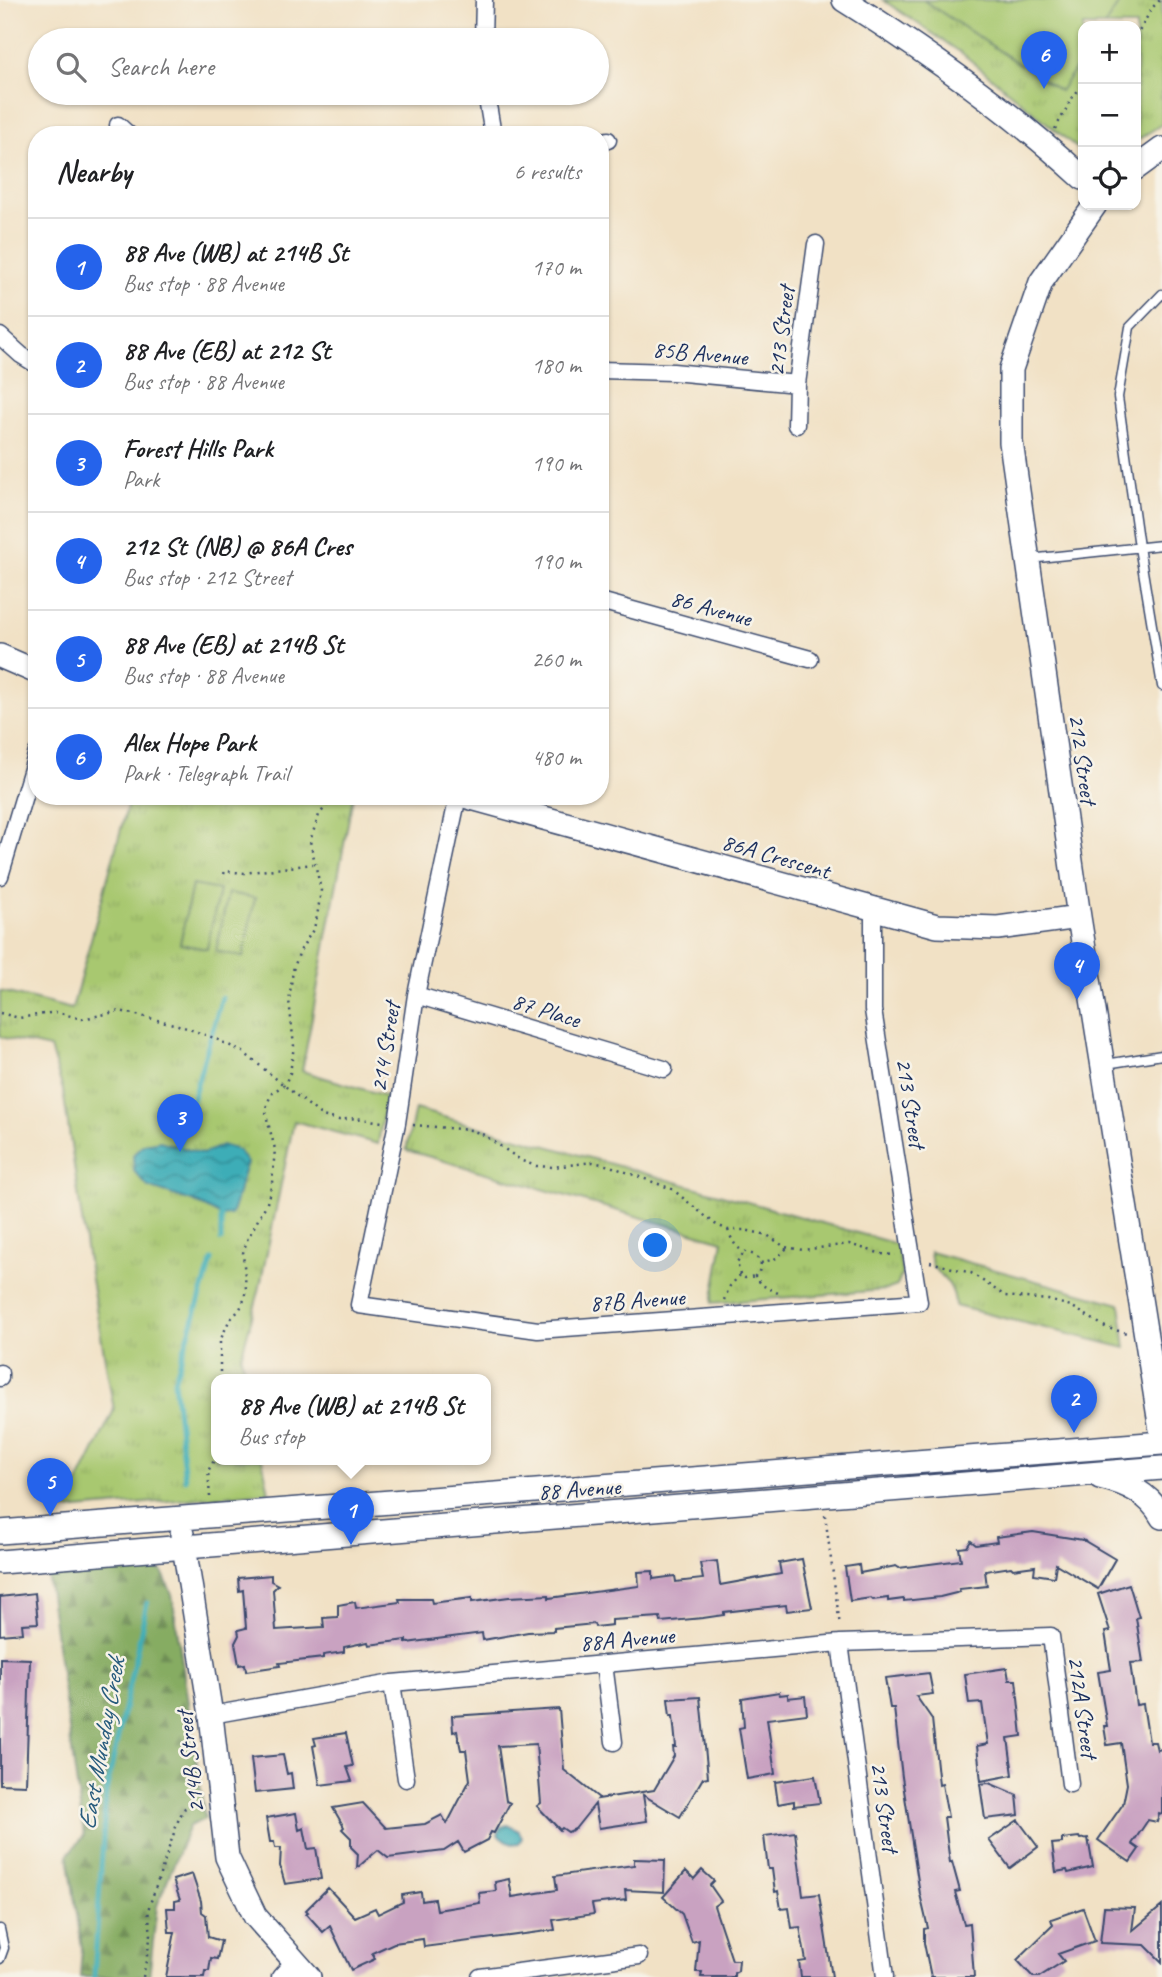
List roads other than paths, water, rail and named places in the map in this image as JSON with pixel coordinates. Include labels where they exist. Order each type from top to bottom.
[{"type":"street","points":[[483,28],[484,0]]},
{"type":"street","points":[[845,0],[939,62],[1045,143],[1078,173]]},
{"type":"street","points":[[488,105],[492,126]]},
{"type":"street","points":[[1141,164],[1162,149]]},
{"type":"street","name":"212 Street","points":[[1091,210],[1041,282],[1011,369],[1011,442],[1079,918],[1162,1436]]},
{"type":"street","name":"213 Street","points":[[796,425],[797,384],[816,244]]},
{"type":"street","points":[[0,336],[28,359]]},
{"type":"street","name":"85B Avenue","points":[[609,370],[673,372],[797,384]]},
{"type":"street","name":"86 Avenue","points":[[609,603],[810,659]]},
{"type":"street","points":[[0,656],[28,668]]},
{"type":"street","points":[[0,876],[28,782]]},
{"type":"street","name":"214 Street","points":[[359,1306],[397,1123],[416,995],[459,805]]},
{"type":"street","name":"86A Crescent","points":[[494,805],[937,926],[998,928],[1079,918]]},
{"type":"street","name":"213 Street","points":[[873,910],[873,1010],[919,1302]]},
{"type":"street","name":"87 Place","points":[[416,995],[664,1069]]},
{"type":"street","name":"87B Avenue","points":[[359,1306],[538,1331],[919,1302]]},
{"type":"street","name":"88 Avenue","points":[[0,1532],[1162,1443]]},
{"type":"street","name":"88 Avenue","points":[[0,1562],[1162,1468]]},
{"type":"street","points":[[1087,1474],[1122,1482],[1139,1492],[1157,1508],[1162,1517]]},
{"type":"street","name":"214B Street","points":[[179,1517],[211,1715],[228,1857],[255,1916],[294,1972]]},
{"type":"street","name":"88A Avenue","points":[[211,1715],[392,1683],[840,1643],[1051,1636]]},
{"type":"street","name":"212A Street","points":[[1051,1636],[1070,1784]]},
{"type":"street","name":"213 Street","points":[[840,1643],[885,1977]]},
{"type":"street","points":[[604,1664],[614,1742]]},
{"type":"street","points":[[392,1683],[406,1779]]},
{"type":"street","points":[[480,1977],[639,1956]]},
{"type":"lane","points":[[1162,294],[1130,327],[1118,397],[1162,685]]},
{"type":"lane","points":[[1028,559],[1162,545]]},
{"type":"lane","points":[[1103,1064],[1162,1055]]},
{"type":"lane","points":[[0,1929],[4,1948],[0,1959]]},
{"type":"water","points":[[160,1141],[203,1154],[222,1145],[238,1150],[247,1163],[231,1215],[221,1216],[195,1202],[148,1187],[134,1171],[133,1155],[144,1144]]},
{"type":"water","points":[[507,1825],[519,1831],[522,1838],[519,1843],[512,1844],[498,1835],[500,1827]]},
{"type":"waterway","points":[[179,1146],[222,997]]},
{"type":"waterway","points":[[221,1216],[221,1240]]},
{"type":"waterway","points":[[185,1479],[174,1381],[212,1260]]},
{"type":"waterway","name":"East Munday Creek","points":[[94,1977],[106,1792],[147,1603]]},
{"type":"place","name":"Alex Hope Park","points":[[1044,89]]},
{"type":"place","name":"212 St (NB) @ 86A Cres","points":[[1077,1000]]},
{"type":"place","name":"Forest Hills Park","points":[[180,1152]]},
{"type":"place","name":"88 Ave (EB) at 212 St","points":[[1074,1433]]},
{"type":"place","name":"88 Ave (EB) at 214B St","points":[[50,1516]]},
{"type":"place","name":"88 Ave (WB) at 214B St","points":[[351,1545]]}]
